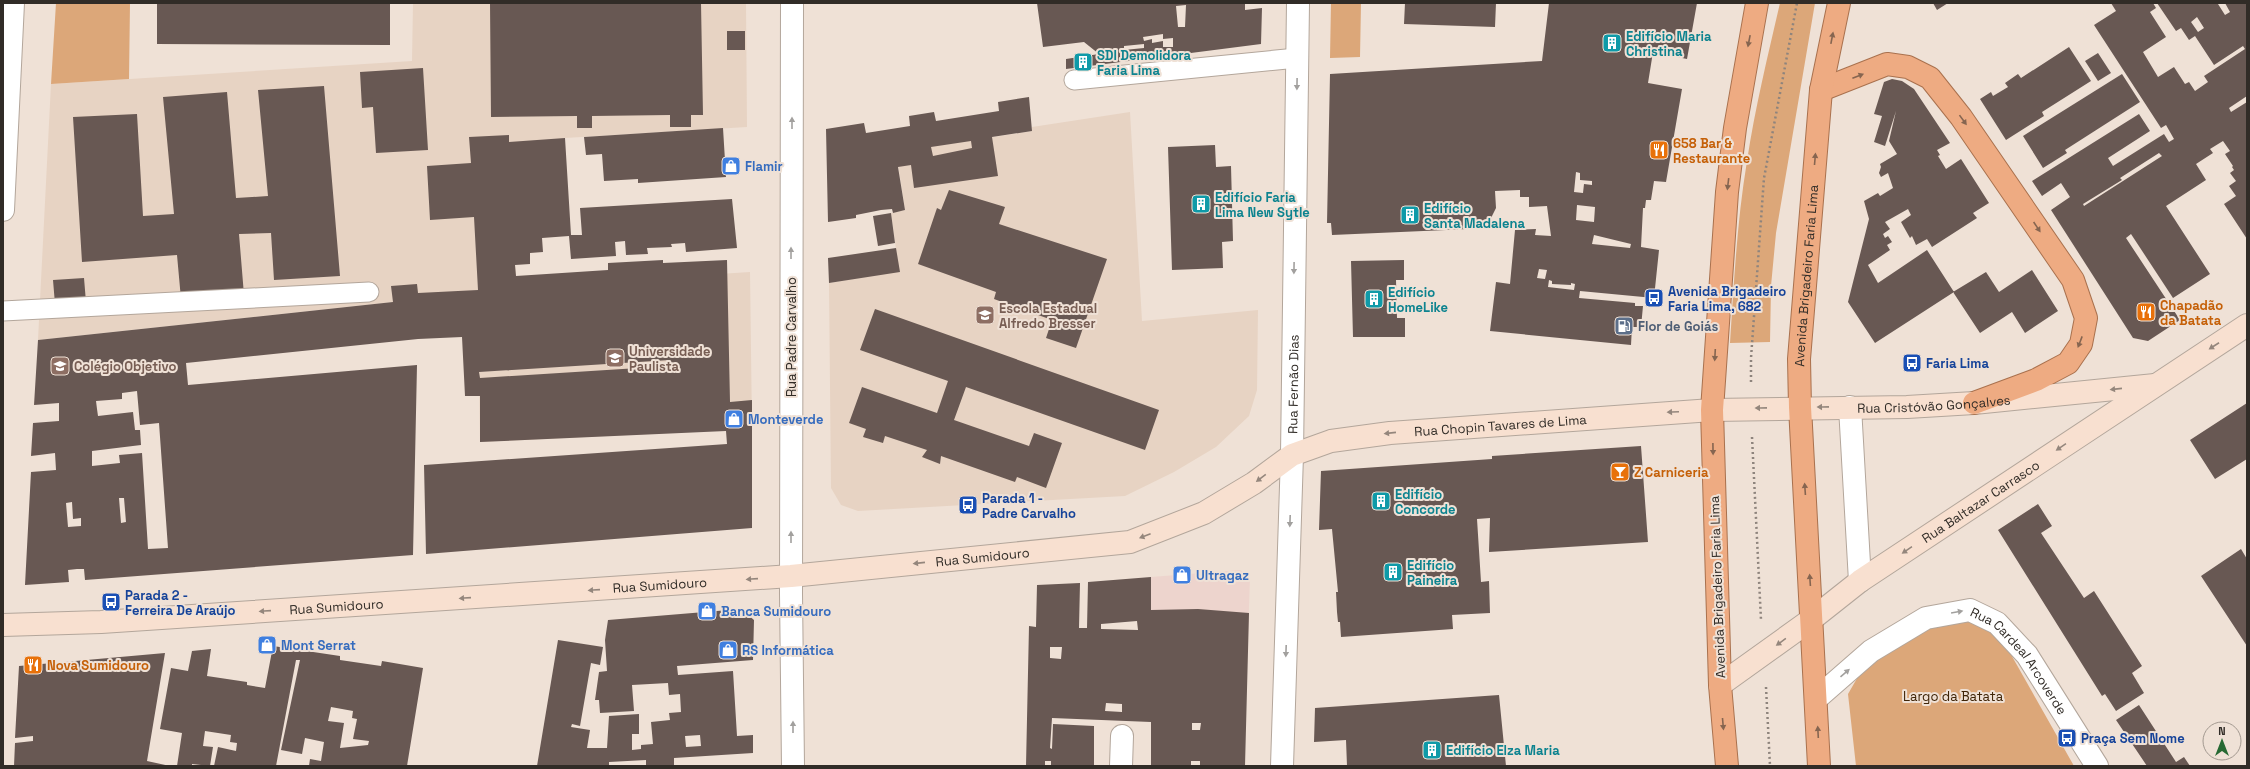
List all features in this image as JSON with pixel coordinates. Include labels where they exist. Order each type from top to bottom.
[{"type":"highway","name":"Avenida Brigadeiro Faria Lima","points":[[1727,766],[1720,685],[1712,410],[1727,192],[1735,128],[1757,3]]},
{"type":"highway","name":"Avenida Brigadeiro Faria Lima","points":[[1819,766],[1800,407],[1799,359],[1822,90],[1839,3]]},
{"type":"highway","points":[[1822,90],[1887,64],[1908,67],[1930,78],[1961,117],[2073,280],[2086,318],[2081,344],[2068,362],[2036,380],[1974,403]]},
{"type":"main road","name":"Rua Baltazar Carrasco","points":[[1720,685],[1860,581],[2247,325]]},
{"type":"main road","name":"Rua Cristóvão Gonçalves","points":[[1712,410],[1800,407],[1907,407],[1974,403],[2155,385]]},
{"type":"main road","name":"Rua Chopin Tavares de Lima","points":[[1292,454],[1331,441],[1390,433],[1712,410]]},
{"type":"main road","name":"Rua Sumidouro","points":[[3,625],[101,622],[791,576],[1130,542],[1204,513],[1254,483],[1292,454]]},
{"type":"street","points":[[3,210],[7,55],[13,3]]},
{"type":"street","name":"Rua Padre Carvalho","points":[[792,3],[791,576],[793,766]]},
{"type":"street","name":"Rua Fernão Dias","points":[[1282,766],[1292,454],[1298,3]]},
{"type":"street","points":[[1850,407],[1860,581]]},
{"type":"street","name":"Rua Cardeal Arcoverde","points":[[1816,699],[1871,651],[1926,618],[1970,610],[1997,623],[2027,655],[2097,766]]},
{"type":"street","points":[[1121,766],[1122,736]]},
{"type":"lane","points":[[1074,80],[1297,58]]},
{"type":"lane","points":[[3,311],[369,292]]},
{"type":"shaded area","points":[[413,3],[746,3],[747,127],[565,138],[515,265],[517,287],[750,272],[752,429],[480,442],[478,290],[393,302],[38,340],[51,84],[412,61]]},
{"type":"shaded area","name":"Escola Estadual Alfredo Bresser","points":[[1130,112],[1142,321],[1258,310],[1257,390],[1249,416],[1216,447],[1174,472],[1125,496],[858,511],[841,505],[831,488],[829,283],[899,271],[891,213],[905,210],[896,152],[1032,131],[1032,127]]},
{"type":"shaded area","points":[[1240,570],[1250,578],[1248,635],[1150,631],[1151,577]]},
{"type":"green space","points":[[56,3],[130,3],[129,79],[51,84]]},
{"type":"green space","points":[[1331,3],[1361,3],[1360,57],[1330,58]]},
{"type":"green space","points":[[1780,3],[1815,3],[1776,233],[1771,286],[1770,342],[1730,343],[1736,252],[1750,141]]},
{"type":"green space","name":"Largo da Batata","points":[[1968,616],[1996,628],[2074,766],[1856,766],[1848,694],[1863,668],[1945,618]]},
{"type":"building","points":[[157,3],[390,3],[390,45],[157,44]]},
{"type":"building","points":[[490,3],[701,3],[703,115],[691,115],[691,127],[670,127],[670,115],[592,116],[592,128],[577,128],[577,116],[491,117]]},
{"type":"building","points":[[1037,3],[1245,3],[1245,10],[1262,8],[1261,44],[1066,69],[1066,59],[1099,54],[1084,42],[1043,47]],"holes":[[[1186,5],[1185,27],[1178,27],[1176,6]],[[1163,34],[1163,39],[1173,38],[1173,47],[1163,47],[1163,41],[1152,43],[1152,39],[1144,41],[1143,37]],[[1144,44],[1144,48],[1124,50],[1124,46]]]},
{"type":"building","points":[[1405,3],[1496,3],[1495,27],[1404,24]]},
{"type":"building","points":[[1549,3],[1697,3],[1687,59],[1653,52],[1648,83],[1682,89],[1666,182],[1654,181],[1651,200],[1646,200],[1645,208],[1643,208],[1641,247],[1659,250],[1654,298],[1580,291],[1579,298],[1635,303],[1635,306],[1643,306],[1641,327],[1632,327],[1631,345],[1490,331],[1496,282],[1510,284],[1515,230],[1536,229],[1535,235],[1551,236],[1547,206],[1529,207],[1529,197],[1520,197],[1520,190],[1495,191],[1496,208],[1492,216],[1492,228],[1332,235],[1331,223],[1327,223],[1330,74],[1542,61]],"holes":[[[1576,172],[1580,173],[1580,180],[1592,181],[1592,185],[1584,184],[1583,193],[1574,192]],[[1577,205],[1595,207],[1594,222],[1576,220]],[[1594,235],[1631,244],[1630,248],[1592,244]],[[1539,269],[1547,270],[1545,279],[1537,278]],[[1549,280],[1552,281],[1552,284],[1575,284],[1574,290],[1548,287]]]},
{"type":"building","points":[[1933,3],[1948,3],[1937,10]]},
{"type":"building","points":[[2111,3],[2153,3],[2156,8],[2150,12],[2166,37],[2143,52],[2158,77],[2174,67],[2185,84],[2189,82],[2195,91],[2208,82],[2204,76],[2245,49],[2243,46],[2214,65],[2195,36],[2189,40],[2181,28],[2176,31],[2157,3],[2219,3],[2218,4],[2225,15],[2230,12],[2225,3],[2247,3],[2247,96],[2229,108],[2231,112],[2247,102],[2247,239],[2224,204],[2236,196],[2229,186],[2236,181],[2230,173],[2234,170],[2232,167],[2233,166],[2225,154],[2230,151],[2223,141],[2210,149],[2213,153],[2196,164],[2206,180],[2166,206],[2210,274],[2173,298],[2131,234],[2126,238],[2180,320],[2148,341],[2133,338],[2051,210],[2070,197],[2061,183],[2042,196],[2032,181],[2139,114],[2150,131],[2108,158],[2113,166],[2164,134],[2169,142],[2174,139],[2166,125],[2161,128],[2094,25],[2116,11]],"holes":[[[2197,17],[2204,28],[2198,32],[2191,22]],[[2159,153],[2162,156],[2084,206],[2083,204],[2122,180],[2120,178]]]},
{"type":"building","points":[[727,31],[745,31],[745,50],[727,50]]},
{"type":"building","points":[[2069,47],[2091,81],[2042,112],[2044,116],[2006,140],[1980,99],[1991,92],[1993,96],[2008,87],[2005,83],[2018,74],[2021,78]]},
{"type":"building","points":[[2098,53],[2111,73],[2098,81],[2085,61]]},
{"type":"building","points":[[423,68],[428,150],[376,153],[373,107],[362,108],[360,72]]},
{"type":"building","points":[[2122,74],[2140,102],[2065,150],[2067,153],[2043,168],[2023,136]]},
{"type":"building","points":[[1892,79],[1902,81],[1914,89],[1950,143],[1937,150],[1940,155],[1938,156],[1946,169],[1961,159],[1989,203],[1973,213],[1977,218],[1932,247],[1927,239],[1916,245],[1912,236],[1910,238],[1901,222],[1911,215],[1908,209],[1885,222],[1890,229],[1883,234],[1885,238],[1888,236],[1892,242],[1887,245],[1890,250],[1868,265],[1878,283],[1927,250],[1954,292],[1875,343],[1848,302],[1869,219],[1864,201],[1878,193],[1880,196],[1893,188],[1888,173],[1881,177],[1879,173],[1881,167],[1880,164],[1897,154],[1889,141],[1896,111],[1885,146],[1874,142],[1882,116],[1874,114],[1884,82]]},
{"type":"building","points":[[324,86],[340,276],[274,280],[271,233],[239,234],[244,295],[181,299],[177,255],[82,262],[73,117],[137,114],[143,216],[174,214],[163,97],[227,92],[236,198],[268,196],[258,90]]},
{"type":"building","points":[[1029,97],[1032,131],[992,137],[998,176],[914,188],[911,165],[898,167],[905,210],[893,213],[892,209],[881,210],[856,215],[856,218],[828,222],[826,129],[864,123],[866,133],[910,126],[909,116],[934,112],[936,121],[999,111],[998,102]],"holes":[[[971,141],[972,148],[933,156],[931,147]]]},
{"type":"building","points":[[723,128],[726,177],[638,183],[638,179],[604,181],[602,154],[586,155],[584,137]]},
{"type":"building","points":[[509,135],[509,142],[565,138],[571,235],[582,235],[580,208],[732,199],[737,248],[686,252],[685,243],[671,244],[672,247],[647,248],[648,254],[626,255],[625,241],[615,242],[616,256],[571,259],[569,236],[542,238],[543,252],[530,253],[530,264],[515,265],[516,276],[608,270],[608,263],[663,260],[663,263],[727,260],[730,402],[752,400],[752,528],[426,554],[424,465],[727,444],[726,431],[480,442],[480,396],[465,396],[462,337],[418,339],[186,363],[188,385],[417,365],[413,555],[85,580],[84,569],[77,569],[68,570],[69,582],[25,585],[31,472],[56,470],[55,453],[31,456],[33,423],[59,421],[59,403],[34,405],[38,340],[393,302],[391,286],[417,284],[418,293],[478,290],[474,217],[430,220],[427,166],[471,163],[469,137]],"holes":[[[670,360],[670,366],[480,378],[479,372]],[[137,391],[140,425],[159,423],[168,548],[148,549],[142,453],[119,455],[120,463],[92,466],[92,451],[141,445],[140,430],[135,430],[133,412],[98,416],[96,401],[122,399],[122,393]],[[119,498],[124,498],[126,522],[121,523]],[[72,502],[73,519],[81,518],[81,526],[68,527],[66,503]]]},
{"type":"building","name":"Edifício Faria Lima New Sytle","points":[[1215,145],[1216,167],[1231,166],[1233,241],[1222,242],[1223,268],[1172,270],[1168,147]]},
{"type":"building","points":[[949,190],[1005,207],[999,224],[1107,259],[1076,348],[1046,338],[1052,320],[994,299],[996,292],[918,264],[937,208],[941,210]]},
{"type":"building","points":[[891,213],[895,243],[878,246],[873,216]]},
{"type":"building","points":[[896,248],[900,272],[829,283],[828,258]]},
{"type":"building","name":"Edifício HomeLike","points":[[1404,260],[1404,280],[1396,280],[1397,318],[1405,318],[1405,337],[1353,337],[1351,261]]},
{"type":"building","points":[[2032,270],[2058,311],[2025,333],[2012,312],[1980,333],[1953,292],[1986,272],[1999,292]]},
{"type":"building","points":[[84,278],[86,302],[55,304],[53,280]]},
{"type":"building","points":[[875,309],[1159,410],[1145,450],[966,387],[954,420],[1029,446],[1034,433],[1062,443],[1046,488],[1017,477],[1015,482],[941,456],[940,464],[922,457],[927,450],[885,436],[883,443],[863,437],[866,429],[849,423],[862,387],[937,413],[948,381],[860,350]]},
{"type":"building","points":[[2247,403],[2247,459],[2215,479],[2190,440]]},
{"type":"building","points":[[1641,446],[1648,542],[1489,552],[1490,518],[1477,519],[1481,582],[1489,581],[1490,613],[1452,615],[1453,629],[1341,637],[1340,622],[1338,622],[1337,612],[1336,592],[1338,592],[1332,529],[1319,530],[1321,471],[1492,459],[1492,456]]},
{"type":"building","points":[[2038,504],[2052,526],[2041,533],[2084,598],[2094,591],[2142,666],[2132,673],[2144,693],[2116,711],[2105,694],[2102,696],[1998,530]]},
{"type":"building","points":[[2241,549],[2247,559],[2247,646],[2201,576]]},
{"type":"building","points":[[1151,577],[1151,610],[1198,609],[1249,613],[1245,766],[1200,766],[1200,761],[1191,761],[1191,765],[1183,766],[1151,766],[1151,722],[1052,718],[1050,748],[1052,749],[1053,724],[1094,726],[1094,766],[1051,766],[1051,761],[1045,761],[1045,766],[1026,766],[1029,626],[1036,627],[1037,585],[1080,583],[1079,628],[1087,628],[1088,582]],"holes":[[[1137,621],[1138,630],[1101,629],[1101,624]],[[1050,647],[1062,647],[1061,659],[1050,658]],[[1106,703],[1122,704],[1122,712],[1105,711]],[[1192,723],[1201,723],[1200,730],[1192,730]]]},
{"type":"building","points":[[741,609],[754,620],[753,660],[677,666],[678,675],[733,671],[737,736],[753,735],[753,753],[674,758],[674,766],[646,766],[646,760],[609,762],[609,766],[537,766],[558,640],[603,647],[600,665],[591,663],[580,726],[572,724],[571,727],[590,730],[587,748],[607,748],[609,716],[639,714],[639,734],[632,734],[632,750],[641,749],[641,745],[653,744],[651,722],[670,720],[669,713],[681,712],[680,694],[669,695],[668,683],[632,685],[634,711],[600,713],[599,700],[595,700],[599,672],[607,671],[605,640],[608,620]],"holes":[[[700,735],[701,746],[686,747],[685,736]]]},
{"type":"building","points":[[273,646],[340,656],[340,660],[381,666],[382,661],[423,668],[407,766],[309,766],[310,759],[321,761],[324,742],[305,738],[302,754],[281,750],[300,660],[296,660],[276,766],[214,766],[218,747],[236,751],[237,743],[230,742],[231,735],[205,731],[203,746],[213,747],[210,766],[192,764],[192,766],[177,766],[182,733],[160,729],[171,668],[188,671],[192,651],[211,649],[207,676],[247,682],[247,685],[265,688]],"holes":[[[331,707],[353,711],[352,718],[357,719],[353,739],[369,741],[368,745],[340,748],[344,723],[328,721]]]},
{"type":"building","points":[[165,653],[147,761],[170,766],[14,766],[15,743],[33,741],[33,736],[15,738],[19,666]]},
{"type":"building","points":[[1499,695],[1506,766],[1347,766],[1346,740],[1314,742],[1315,708]]},
{"type":"building","points":[[2139,705],[2176,762],[2184,757],[2190,766],[2147,766],[2116,720]]},
{"type":"place","name":"Edifício Maria Christina","points":[[1612,43]]},
{"type":"place","name":"SDI Demolidora Faria Lima","points":[[1083,62]]},
{"type":"place","name":"658 Bar & Restaurante","points":[[1659,150]]},
{"type":"place","name":"Flamir","points":[[731,166]]},
{"type":"place","name":"Edifício Faria Lima New Sytle","points":[[1201,204]]},
{"type":"place","name":"Edifício Santa Madalena","points":[[1410,215]]},
{"type":"place","name":"Avenida Brigadeiro Faria Lima, 682","points":[[1654,298]]},
{"type":"place","name":"Edifício HomeLike","points":[[1374,299]]},
{"type":"place","name":"Chapadão da Batata","points":[[2146,312]]},
{"type":"place","name":"Escola Estadual Alfredo Bresser","points":[[985,315]]},
{"type":"place","name":"Flor de Goiás","points":[[1624,326]]},
{"type":"place","name":"Universidade Paulista","points":[[615,358]]},
{"type":"place","name":"Faria Lima","points":[[1912,363]]},
{"type":"place","name":"Colégio Objetivo","points":[[60,366]]},
{"type":"place","name":"Monteverde","points":[[734,419]]},
{"type":"place","name":"Z Carniceria","points":[[1620,472]]},
{"type":"place","name":"Edifício Concorde","points":[[1381,501]]},
{"type":"place","name":"Parada 1 - Padre Carvalho","points":[[968,505]]},
{"type":"place","name":"Edifício Paineira","points":[[1393,572]]},
{"type":"place","name":"Ultragaz","points":[[1182,575]]},
{"type":"place","name":"Parada 2 - Ferreira De Araújo","points":[[111,602]]},
{"type":"place","name":"Banca Sumidouro","points":[[707,611]]},
{"type":"place","name":"Mont Serrat","points":[[267,645]]},
{"type":"place","name":"RS Informática","points":[[728,650]]},
{"type":"place","name":"Nova Sumidouro","points":[[33,665]]},
{"type":"place","name":"Praça Sem Nome","points":[[2067,738]]},
{"type":"place","name":"Edifício Elza Maria","points":[[1432,750]]}]
